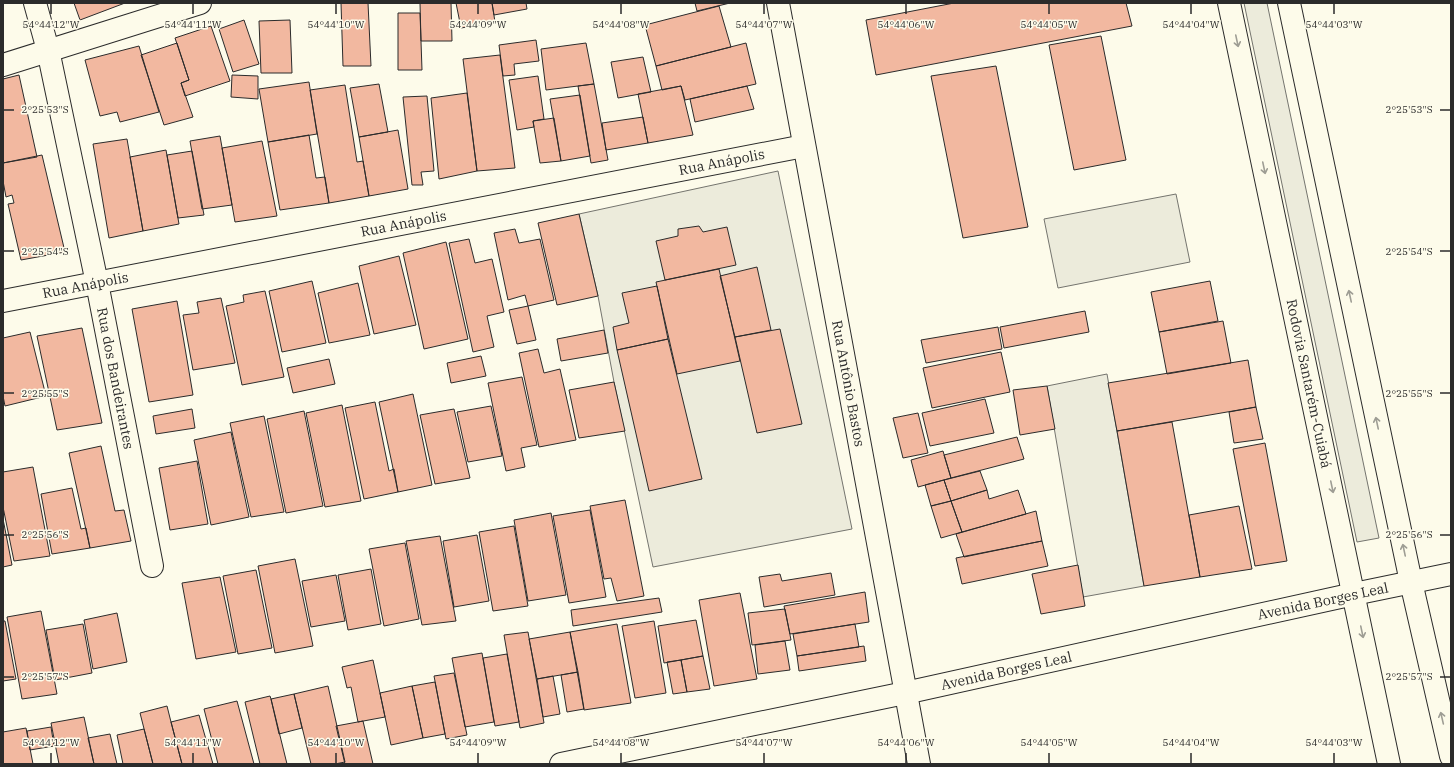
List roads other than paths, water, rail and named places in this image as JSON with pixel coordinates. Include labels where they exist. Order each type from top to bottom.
[{"type":"main road","name":"Rua dos Bandeirantes","points":[[35,3],[48,50],[97,283],[152,566]]},
{"type":"main road","points":[[3,65],[200,3]]},
{"type":"main road","name":"Rua Antônio Bastos","points":[[778,3],[919,764]]},
{"type":"main road","name":"Rodovia Santarém-Cuiabá","points":[[1229,3],[1389,764]]},
{"type":"main road","points":[[1289,3],[1411,582],[1451,756]]},
{"type":"main road","name":"Rua Anápolis","points":[[3,300],[804,146]]},
{"type":"main road","name":"Avenida Borges Leal","points":[[561,764],[905,692],[1451,574]]}]
